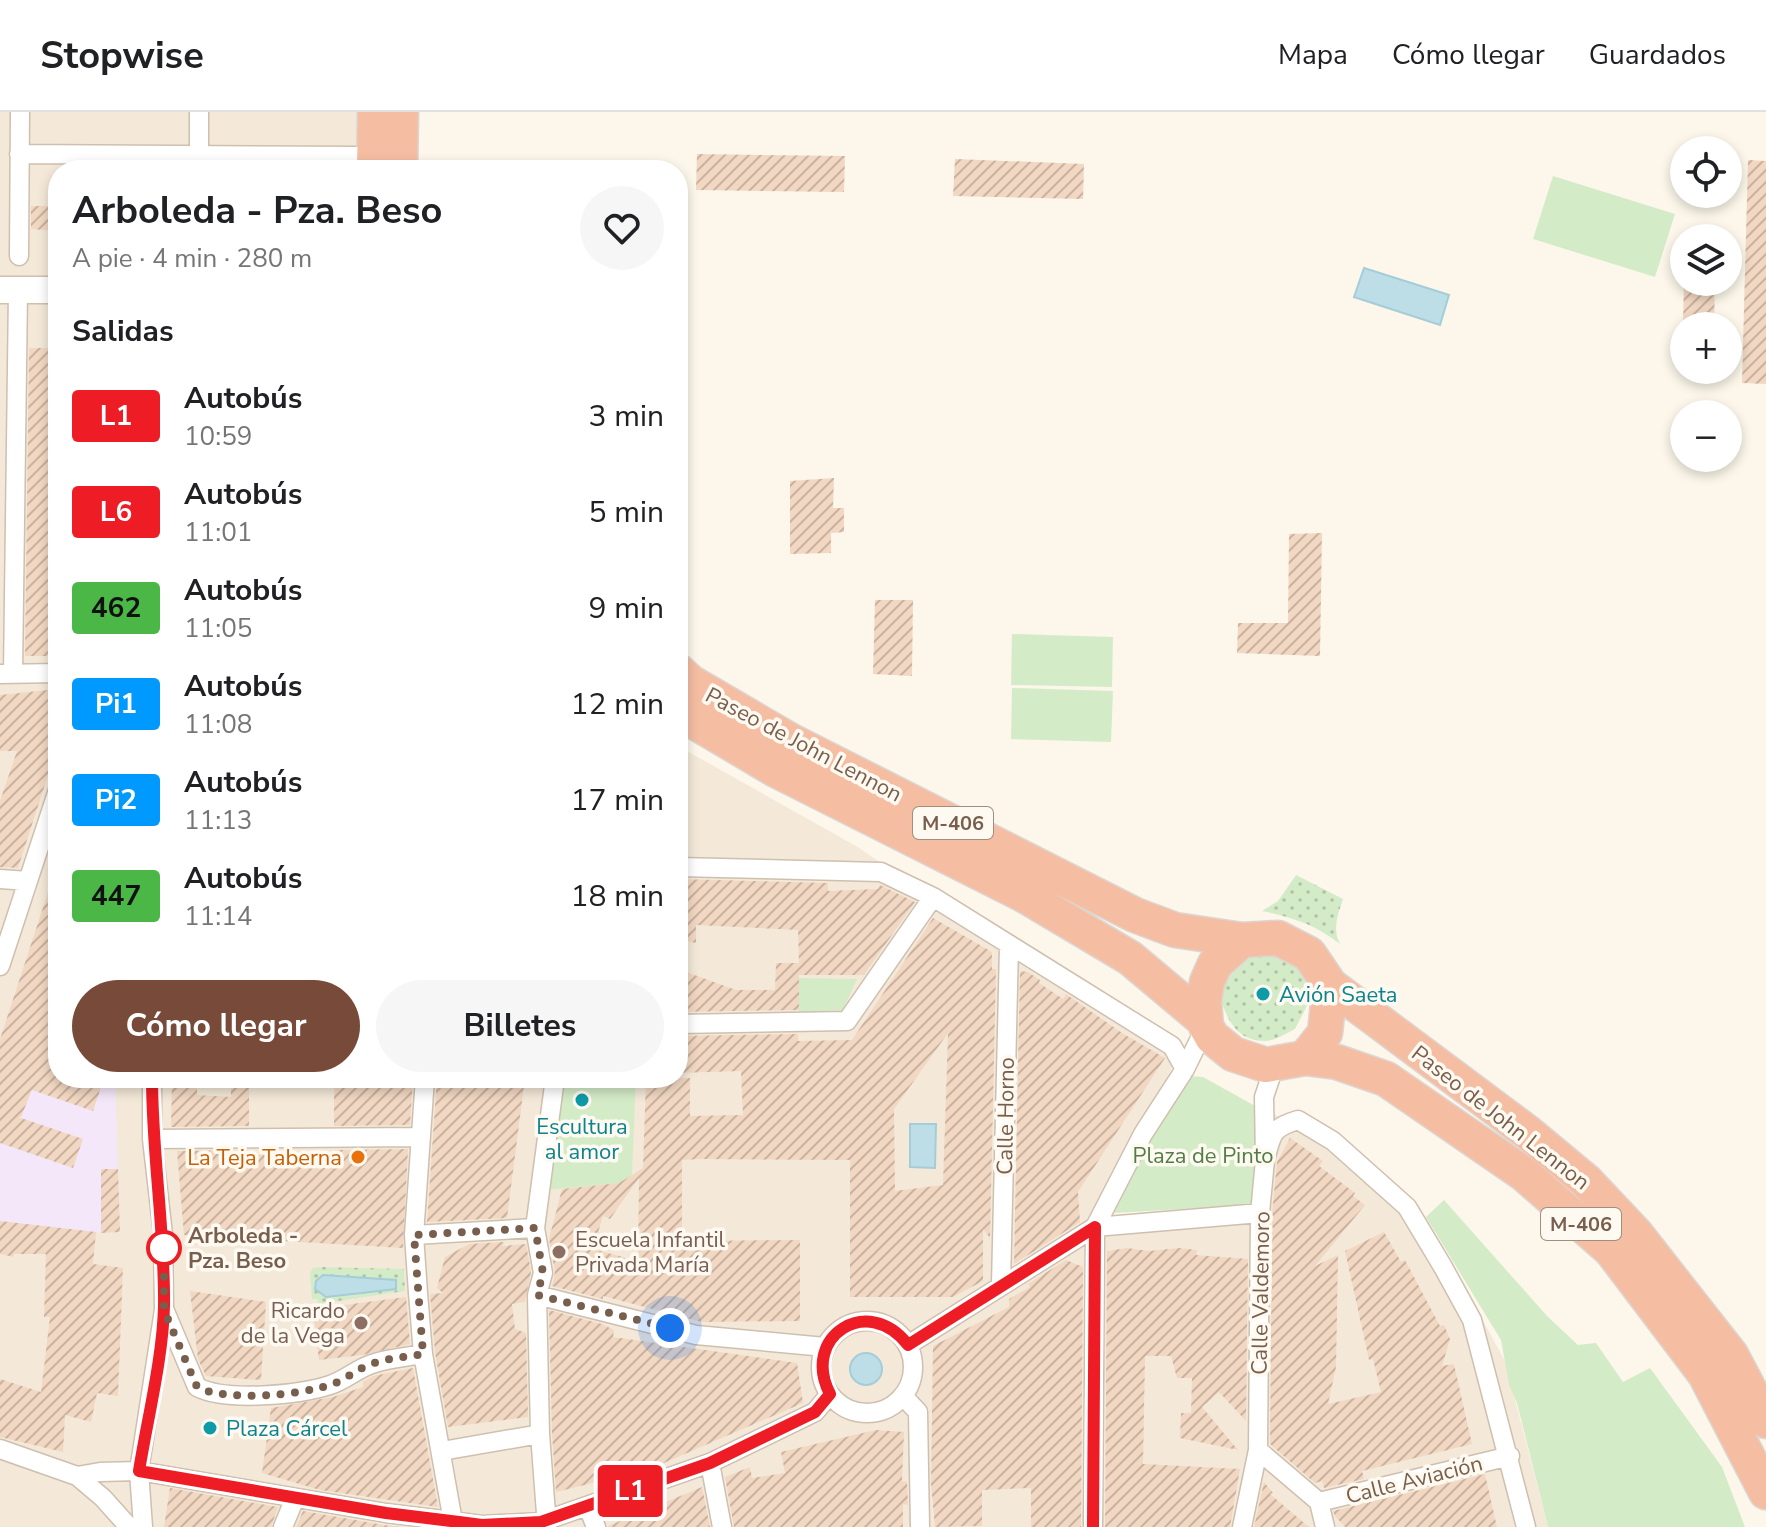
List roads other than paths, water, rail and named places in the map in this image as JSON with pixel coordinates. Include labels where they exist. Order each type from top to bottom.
[{"type":"highway","points":[[366,160],[375,112]]},
{"type":"highway","points":[[400,160],[401,112]]},
{"type":"highway","name":"Paseo de John Lennon","points":[[688,680],[791,741],[1135,915],[1175,930],[1242,940]]},
{"type":"highway","name":"Paseo de John Lennon","points":[[688,718],[776,770],[1037,903],[1130,958],[1206,1024]]},
{"type":"highway","name":"M-406","points":[[1242,940],[1278,938],[1309,954],[1330,985]]},
{"type":"highway","points":[[1206,1024],[1204,1001],[1207,982],[1215,964],[1242,940]]},
{"type":"highway","points":[[1293,1061],[1325,1033],[1330,985]]},
{"type":"highway","name":"Paseo de John Lennon","points":[[1330,985],[1527,1132],[1586,1181],[1636,1234],[1731,1355],[1766,1421]]},
{"type":"highway","name":"M-406","points":[[1206,1024],[1212,1037],[1233,1054],[1266,1065],[1293,1061]]},
{"type":"highway","name":"Paseo de John Lennon","points":[[1293,1061],[1337,1062],[1386,1079],[1524,1174],[1611,1250],[1705,1374],[1766,1492]]},
{"type":"street","points":[[19,256],[20,112]]},
{"type":"street","points":[[199,112],[199,160]]},
{"type":"street","points":[[19,154],[139,160]]},
{"type":"street","points":[[48,290],[9,290],[6,673],[48,673]]},
{"type":"street","points":[[0,966],[48,820]]},
{"type":"street","points":[[688,867],[881,872],[933,897],[1172,1046],[1185,1069]]},
{"type":"street","points":[[0,879],[28,881]]},
{"type":"street","points":[[688,1024],[847,1021],[933,897]]},
{"type":"street","name":"Calle Horno","points":[[1001,1285],[1009,946]]},
{"type":"street","points":[[1093,1527],[1095,1227],[1143,1134],[1185,1069],[1206,1024]]},
{"type":"street","name":"Calle Valdemoro","points":[[1242,1527],[1258,1450],[1264,1097],[1271,1076],[1293,1061]]},
{"type":"street","points":[[143,1527],[139,1471],[164,1310],[163,1234],[152,1139],[152,1088]]},
{"type":"street","points":[[424,1088],[414,1235],[423,1354],[455,1524]]},
{"type":"street","points":[[545,1523],[537,1295],[543,1273],[535,1228],[554,1088]]},
{"type":"street","points":[[1265,1160],[1272,1134],[1280,1126],[1298,1120],[1333,1141],[1407,1207],[1472,1320],[1510,1456],[1526,1527]]},
{"type":"street","points":[[152,1139],[421,1137]]},
{"type":"street","points":[[908,1345],[1095,1227],[1260,1213]]},
{"type":"street","points":[[414,1235],[535,1228]]},
{"type":"street","points":[[537,1295],[696,1335],[825,1347]]},
{"type":"street","points":[[164,1310],[197,1387],[204,1391],[239,1395],[286,1394],[332,1384],[373,1363],[423,1354]]},
{"type":"street","points":[[875,1321],[899,1334],[908,1345],[913,1370],[910,1383],[903,1396],[892,1405],[866,1413],[839,1404],[830,1394],[821,1371],[825,1347],[848,1324],[875,1321]]},
{"type":"street","points":[[77,1476],[139,1471],[455,1524],[545,1523],[710,1463],[815,1412],[830,1394]]},
{"type":"street","points":[[903,1396],[918,1412],[920,1527]]},
{"type":"street","points":[[442,1451],[540,1434]]},
{"type":"street","points":[[0,1449],[77,1476],[103,1498],[129,1527]]},
{"type":"street","points":[[1258,1450],[1319,1502],[1325,1527]]},
{"type":"street","name":"Calle Aviación","points":[[1319,1502],[1510,1456]]},
{"type":"street","points":[[710,1463],[722,1527]]},
{"type":"street","points":[[283,1527],[295,1498]]},
{"type":"street","points":[[588,1507],[588,1527]]},
{"type":"street","points":[[588,1507],[596,1527]]},
{"type":"water","points":[[1364,268],[1449,295],[1440,325],[1354,297]]},
{"type":"water","points":[[910,1124],[936,1124],[935,1168],[910,1167]]},
{"type":"water","points":[[323,1275],[396,1280],[396,1289],[326,1297],[315,1289],[316,1281]]},
{"type":"water","points":[[866,1353],[877,1358],[882,1369],[877,1380],[866,1385],[855,1380],[850,1369],[855,1358]]},
{"type":"place","name":"Avión Saeta","points":[[1263,994]]},
{"type":"place","name":"Escultura al amor","points":[[582,1100]]},
{"type":"place","name":"La Teja Taberna","points":[[358,1157]]},
{"type":"place","name":"Arboleda - Pza. Beso","points":[[164,1248]]},
{"type":"place","name":"Escuela Infantil Privada María","points":[[559,1252]]},
{"type":"place","name":"Ricardo de la Vega","points":[[361,1323]]},
{"type":"place","name":"Plaza Cárcel","points":[[210,1428]]},
{"type":"park label","name":"Plaza de Pinto","points":[[1203,1155]]}]
